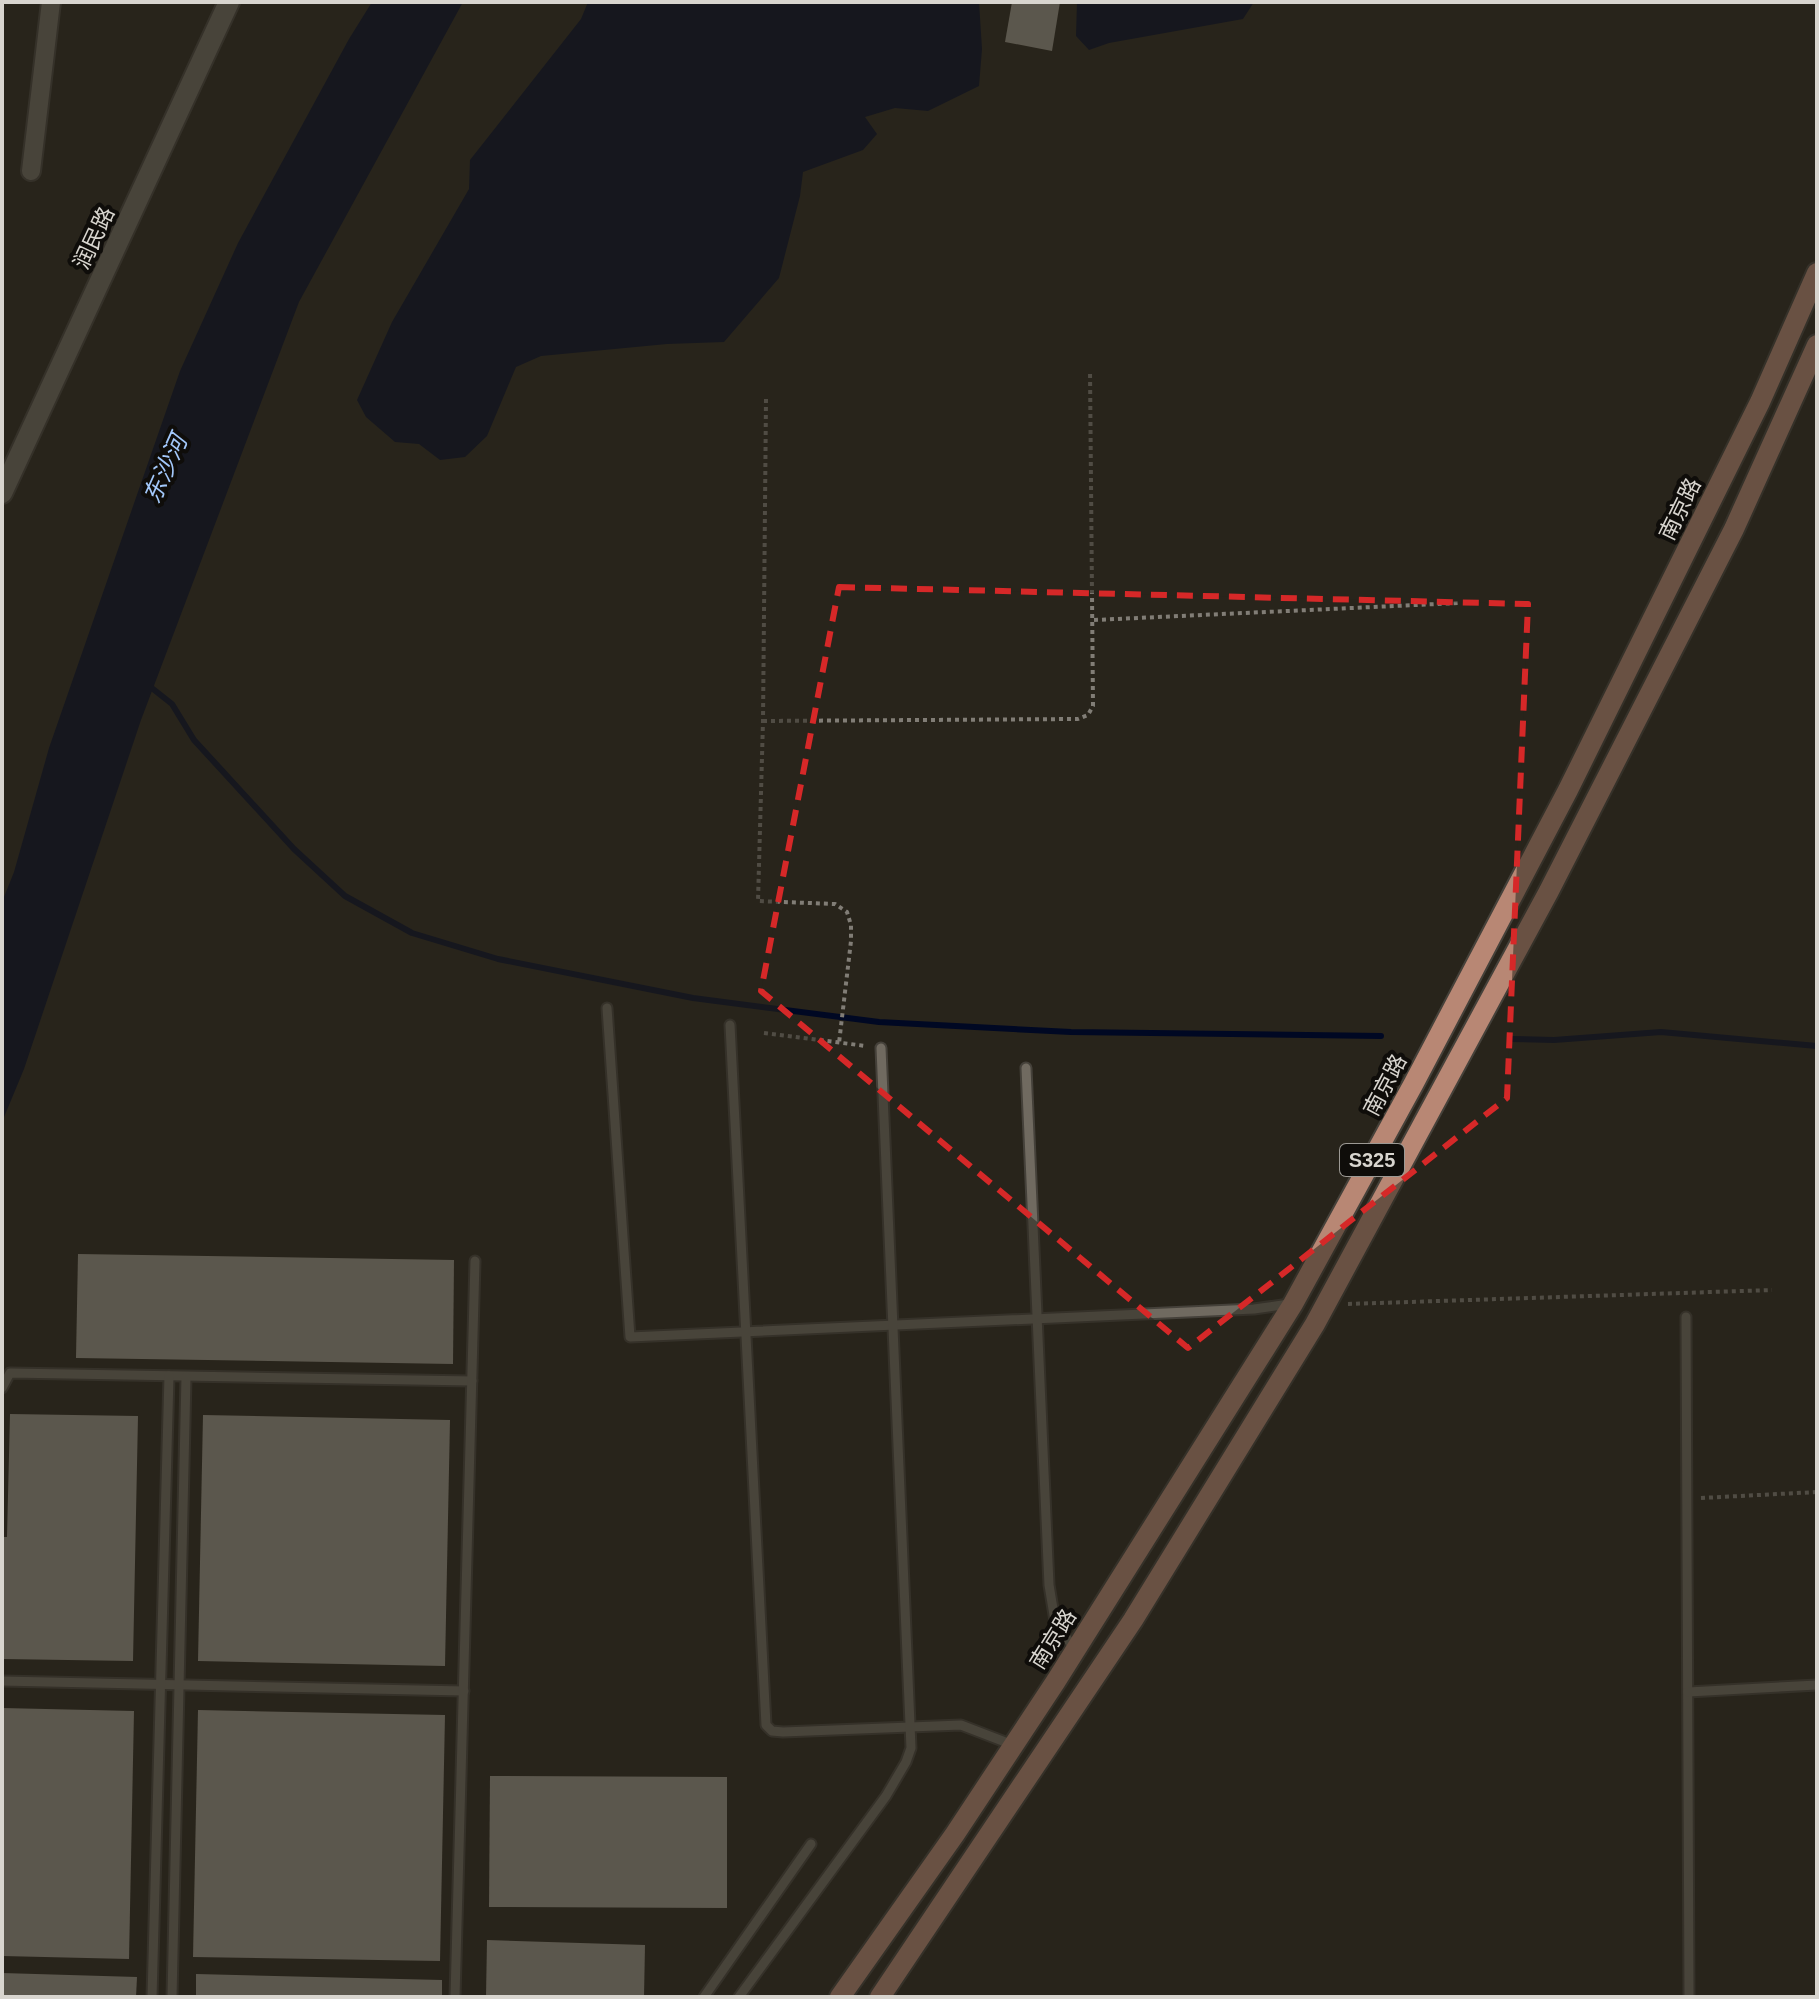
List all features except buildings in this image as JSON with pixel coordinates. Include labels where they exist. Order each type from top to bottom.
[{"type":"main road","name":"南京路","points":[[840,1997],[955,1834],[1293,1304],[1414,1083],[1568,790],[1760,402],[1817,273]]},
{"type":"main road","name":"S325","points":[[880,1997],[1133,1620],[1326,1305],[1549,891],[1734,529],[1817,345]]},
{"type":"street","points":[[31,171],[51,2]]},
{"type":"street","name":"润民路","points":[[2,492],[229,2]]},
{"type":"lane","points":[[607,1008],[630,1337],[1254,1309],[1293,1304]]},
{"type":"lane","points":[[730,1025],[766,1725],[772,1731],[783,1732],[961,1725],[1013,1745]]},
{"type":"lane","points":[[739,1997],[886,1796],[911,1748],[881,1048]]},
{"type":"lane","points":[[1026,1068],[1049,1585],[1055,1621],[1075,1650]]},
{"type":"lane","points":[[455,1997],[475,1261]]},
{"type":"lane","points":[[1686,1317],[1689,1997]]},
{"type":"lane","points":[[2,1388],[10,1373],[472,1381]]},
{"type":"lane","points":[[152,1997],[169,1376]]},
{"type":"lane","points":[[172,1997],[186,1377]]},
{"type":"lane","points":[[2,1681],[464,1691]]},
{"type":"lane","points":[[1688,1692],[1817,1685]]},
{"type":"lane","points":[[704,1997],[811,1844]]},
{"type":"path","points":[[763,721],[1078,719],[1088,715],[1093,706],[1094,620],[1090,371]]},
{"type":"path","points":[[766,399],[758,901],[835,904],[847,912],[851,941],[839,1043]]},
{"type":"path","points":[[1094,620],[1459,603]]},
{"type":"path","points":[[764,1033],[881,1048]]},
{"type":"path","points":[[1326,1305],[1772,1290]]},
{"type":"path","points":[[1687,1499],[1817,1492]]},
{"type":"highlighted area","points":[[839,587],[1528,604],[1507,1098],[1188,1348],[761,991]]},
{"type":"water","name":"东沙河","points":[[372,2],[463,2],[299,302],[141,720],[24,1069],[2,1122],[2,902],[14,872],[49,748],[180,371],[238,243]]},
{"type":"water","points":[[588,2],[979,2],[982,49],[979,86],[928,111],[895,108],[865,117],[877,134],[863,150],[803,172],[779,278],[724,342],[541,356],[516,367],[487,436],[465,457],[440,460],[419,444],[395,442],[366,417],[357,400],[392,322],[469,189],[470,160],[581,19]]},
{"type":"water","points":[[1077,2],[1254,2],[1243,19],[1109,43],[1089,50],[1076,36]]},
{"type":"waterway","points":[[148,685],[172,704],[194,740],[294,849],[345,896],[412,933],[498,959],[693,998],[879,1022],[1071,1032],[1381,1036]]},
{"type":"waterway","points":[[1510,1039],[1554,1040],[1661,1032],[1817,1046]]}]
